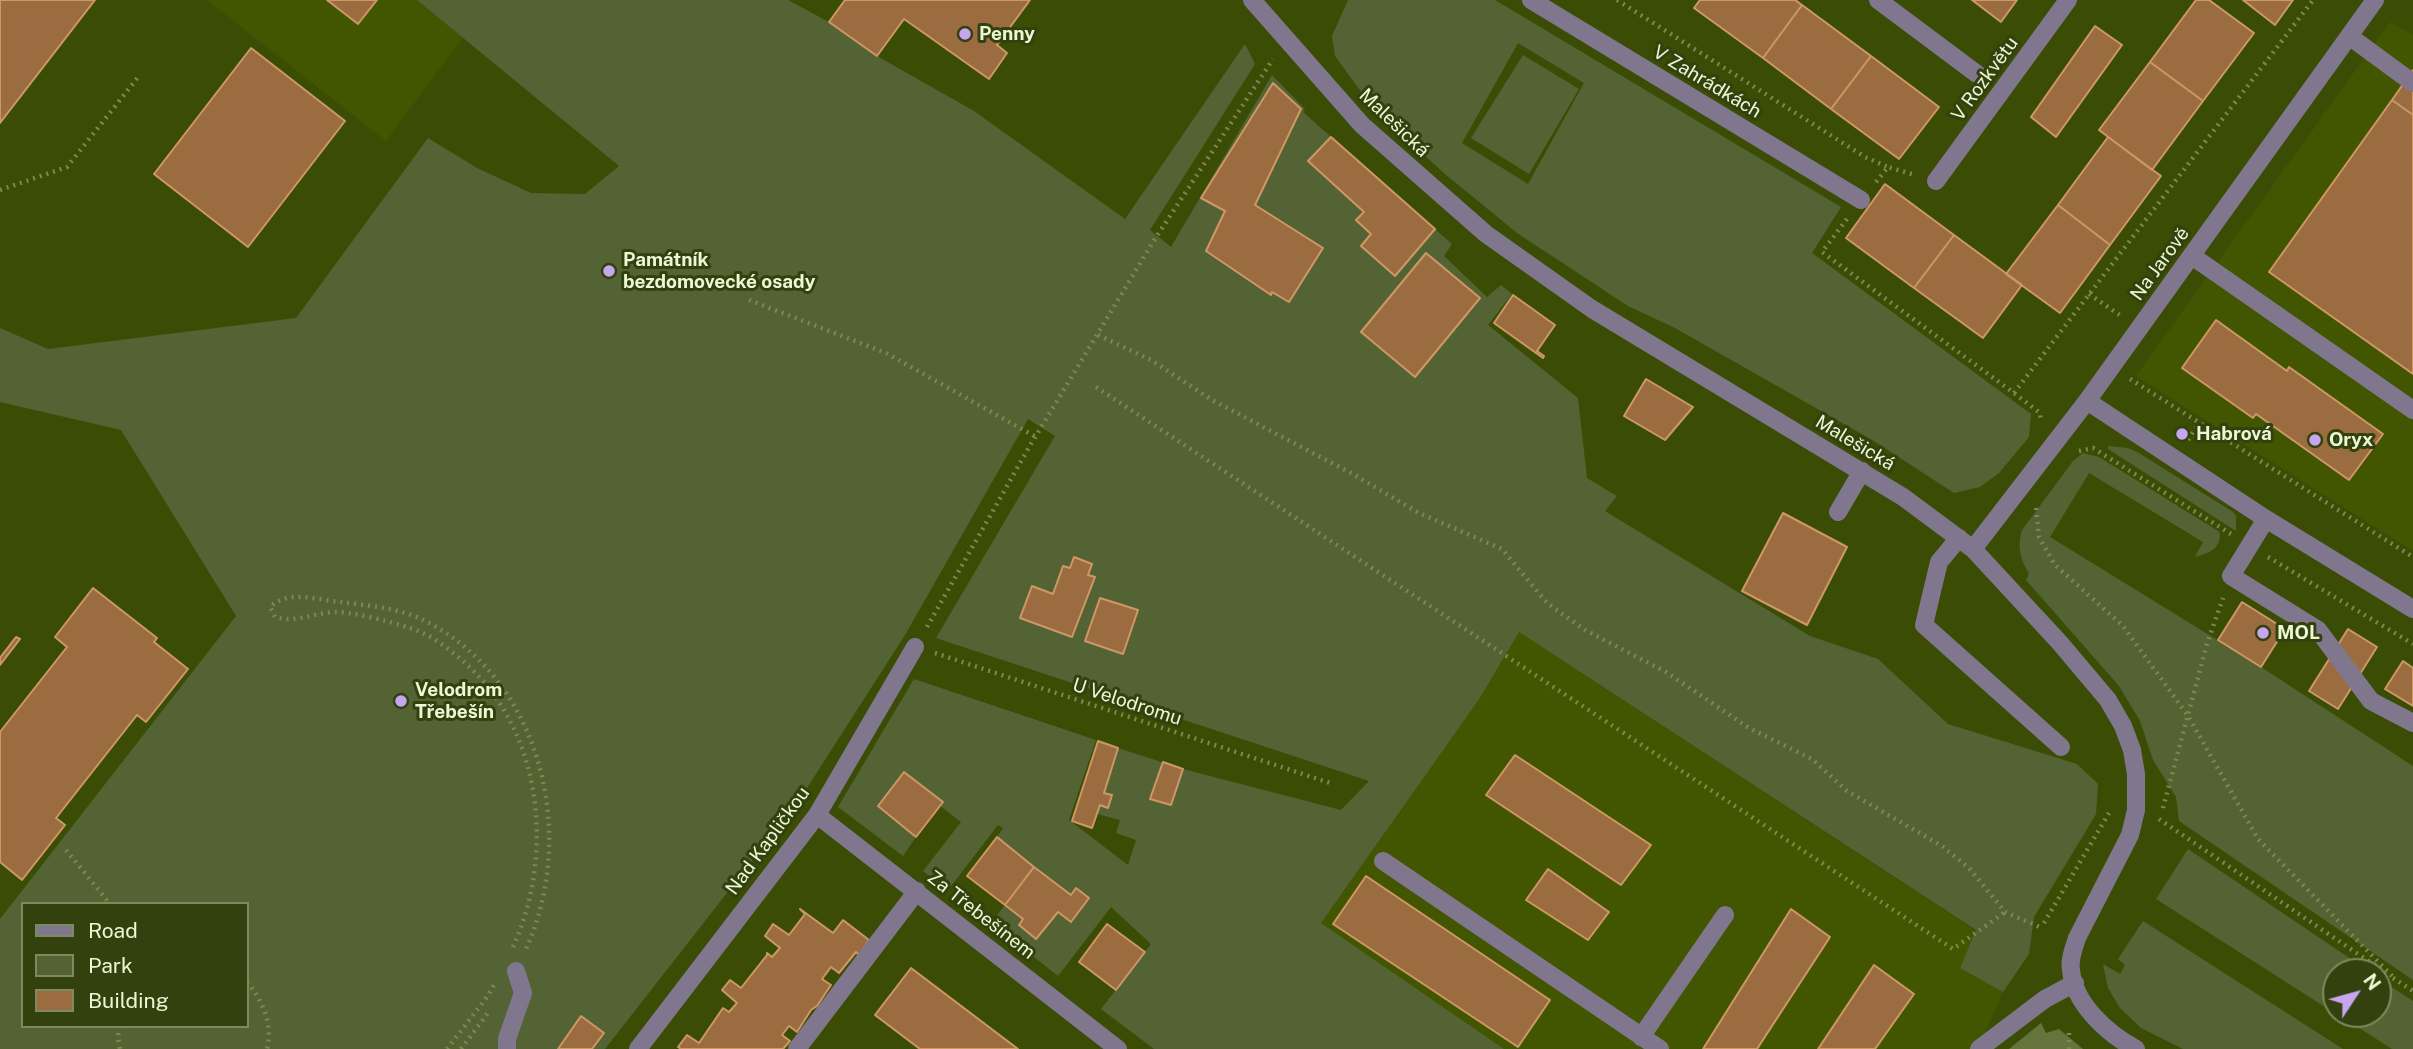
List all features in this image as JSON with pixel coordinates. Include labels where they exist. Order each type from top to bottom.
[{"type":"street","name":"Malešická","points":[[1252,0],[1362,125],[1486,234],[1592,309],[1862,471],[1903,497],[1966,544],[2060,643],[2108,700],[2123,726],[2132,750],[2136,774],[2136,810],[2130,835],[2077,938],[2072,953],[2074,984]]},
{"type":"street","name":"V Zahrádkách","points":[[1531,0],[1861,200]]},
{"type":"street","points":[[1878,0],[1977,74]]},
{"type":"street","name":"V Rozkvětu","points":[[1936,181],[2068,0]]},
{"type":"street","name":"Na Jarově","points":[[2061,747],[1924,625],[1939,562],[1966,544],[2087,401],[2375,0]]},
{"type":"street","points":[[2349,36],[2413,83]]},
{"type":"street","points":[[2192,256],[2413,410]]},
{"type":"street","points":[[2087,401],[2266,519],[2413,609]]},
{"type":"street","points":[[1838,512],[1862,471]]},
{"type":"street","points":[[2266,519],[2231,576],[2318,630],[2371,701],[2413,723]]},
{"type":"street","name":"Nad Kapličkou","points":[[638,1049],[817,815],[915,647]]},
{"type":"street","name":"Za Třebešínem","points":[[817,815],[1118,1049]]},
{"type":"street","points":[[1383,861],[1660,1049]]},
{"type":"street","points":[[797,1049],[916,891]]},
{"type":"street","points":[[1641,1037],[1725,915]]},
{"type":"street","points":[[508,1049],[507,1039],[523,993],[512,964]]},
{"type":"street","points":[[1979,1049],[2045,999],[2074,984],[2084,1003],[2103,1026],[2136,1049]]},
{"type":"path","points":[[1617,0],[1865,158],[1936,181]]},
{"type":"path","points":[[2014,393],[2313,0]]},
{"type":"path","points":[[915,647],[1153,242],[1273,59]]},
{"type":"path","points":[[0,190],[67,167],[139,76]]},
{"type":"path","points":[[1888,167],[1822,252],[2014,393],[2039,413],[2042,427]]},
{"type":"path","points":[[749,300],[886,353],[1036,437]]},
{"type":"path","points":[[1098,334],[1151,360],[1212,400],[1351,473],[1419,513],[1502,549],[1547,603],[1585,630],[1666,672],[1749,728],[1812,759],[1847,791],[1942,846],[1969,868],[2005,912],[2043,926],[2109,812]]},
{"type":"path","points":[[2129,378],[2413,557]]},
{"type":"path","points":[[1096,387],[1953,949],[2005,912]]},
{"type":"path","points":[[2186,443],[2199,423]]},
{"type":"path","points":[[2035,504],[2039,537],[2055,565],[2123,626],[2188,716],[2258,839],[2394,978]]},
{"type":"path","points":[[2231,576],[2207,644],[2159,821],[2413,991]]},
{"type":"path","points":[[295,596],[371,605],[417,618],[452,637],[486,668],[509,694],[530,734],[541,770],[549,843],[545,884],[536,928],[512,964],[534,885],[538,844],[536,805],[530,775],[518,741],[498,702],[479,675],[445,646],[413,628],[334,612],[286,621],[275,617],[270,607],[279,598],[295,596]]},
{"type":"path","name":"U Velodromu","points":[[915,647],[1330,783]]},
{"type":"path","points":[[66,850],[108,902]]},
{"type":"path","points":[[447,1049],[488,997],[498,978]]},
{"type":"path","points":[[248,983],[258,996],[268,1020],[267,1049]]},
{"type":"path","points":[[461,1049],[492,1009]]},
{"type":"path","points":[[119,1028],[120,1049]]},
{"type":"path","points":[[2068,1047],[2069,1029]]},
{"type":"shaded area","points":[[207,0],[417,0],[463,38],[386,141]]},
{"type":"shaded area","points":[[2390,22],[2413,35],[2413,551],[2136,376]]},
{"type":"shaded area","points":[[1519,632],[1976,931],[1960,968],[2003,992],[1978,1049],[1504,1049],[1321,923],[1480,698]]},
{"type":"shaded area","points":[[2041,1023],[2046,1033],[2059,1029],[2083,1049],[2009,1049]]},
{"type":"green space","points":[[417,0],[788,0],[829,22],[877,56],[974,111],[1125,219],[1245,44],[1255,64],[1150,230],[1171,247],[1272,75],[1305,109],[1303,112],[1331,137],[1308,161],[1364,212],[1356,220],[1371,234],[1361,246],[1396,276],[1435,229],[1452,244],[1444,256],[1487,297],[1501,285],[1512,294],[1488,325],[1578,398],[1587,478],[1617,496],[1605,511],[1810,636],[1878,659],[1948,724],[2077,764],[2098,784],[2096,814],[2034,917],[2029,954],[2003,992],[1960,968],[1976,930],[1519,632],[1480,698],[1321,923],[1504,1049],[1154,1049],[1101,1009],[1151,944],[1111,907],[1058,976],[991,923],[1005,905],[1023,919],[1019,925],[1036,938],[1076,889],[1071,895],[997,837],[1003,828],[998,825],[948,890],[923,871],[961,822],[940,806],[943,802],[905,772],[916,837],[903,856],[838,807],[914,679],[1096,740],[1069,820],[1128,865],[1136,840],[1116,833],[1120,820],[1097,814],[1100,805],[1108,808],[1104,793],[1118,748],[1183,769],[1341,810],[1369,781],[936,638],[1055,436],[1028,419],[905,635],[798,802],[605,1049],[0,1049],[0,919],[236,616],[121,430],[0,402],[0,328],[48,349],[296,318],[428,138],[477,168],[531,193],[585,194],[619,166]],"holes":[[[1274,84],[1301,110],[1255,205],[1322,249],[1289,302],[1272,292],[1271,294],[1207,251],[1225,211],[1201,198]],[[1426,253],[1480,298],[1415,377],[1361,332]],[[1074,557],[1092,564],[1088,575],[1095,578],[1072,637],[1021,618],[1032,586],[1053,594],[1063,566],[1070,568]],[[1100,598],[1137,610],[1085,641]]]},
{"type":"green space","points":[[1348,0],[1495,0],[1841,207],[1812,253],[2031,414],[2029,437],[1999,473],[1980,487],[1954,493],[1874,441],[1675,328],[1628,306],[1517,233],[1445,174],[1372,107],[1335,56],[1332,36]],"holes":[[[1518,43],[1584,83],[1528,184],[1462,143]]]},
{"type":"green space","points":[[1523,55],[1579,89],[1529,174],[1471,138]]},
{"type":"green space","points":[[2108,446],[2128,448],[2139,453],[2233,512],[2236,516],[2236,531],[2108,449]]},
{"type":"green space","points":[[2083,453],[2099,457],[2218,531],[2218,544],[2209,552],[2195,557],[2203,542],[2089,473],[2050,537],[2261,667],[2413,766],[2413,980],[2392,966],[2392,958],[2381,958],[2179,821],[2176,797],[2153,760],[2140,721],[2119,686],[2026,580],[2029,573],[2023,563],[2020,547],[2022,530],[2073,461]]},
{"type":"green space","points":[[2188,849],[2349,958],[2322,958],[2322,1005],[2156,899]]},
{"type":"green space","points":[[2143,921],[2343,1049],[2183,1049],[2141,1028],[2120,1008],[2108,988],[2103,964],[2120,974],[2125,965],[2118,959]]},
{"type":"green space","points":[[2392,987],[2413,1001],[2413,1049],[2392,1049],[2359,1028],[2392,1028]]},
{"type":"building","points":[[0,0],[95,0],[0,123]]},
{"type":"building","points":[[327,0],[377,0],[358,24]]},
{"type":"building","name":"Penny","points":[[845,0],[1030,0],[997,45],[1007,53],[989,79],[904,19],[877,56],[829,22]]},
{"type":"building","points":[[1700,0],[1795,0],[1802,5],[1763,58],[1694,8]]},
{"type":"building","points":[[1972,0],[2017,0],[2001,22]]},
{"type":"building","points":[[2196,0],[2209,0],[2254,33],[2203,101],[2150,62]]},
{"type":"building","points":[[2243,0],[2293,0],[2275,25]]},
{"type":"building","points":[[1802,5],[1871,56],[1831,109],[1763,58]]},
{"type":"building","points":[[2095,26],[2122,45],[2056,137],[2031,117]]},
{"type":"building","points":[[251,48],[345,121],[248,247],[154,174]]},
{"type":"building","points":[[1871,56],[1939,107],[1899,159],[1831,109]]},
{"type":"building","points":[[2150,62],[2203,101],[2152,170],[2099,130]]},
{"type":"building","points":[[2413,70],[2413,115],[2392,100]]},
{"type":"building","points":[[1273,83],[1301,109],[1255,205],[1323,248],[1289,302],[1272,292],[1271,295],[1206,251],[1225,211],[1201,198]]},
{"type":"building","points":[[2392,100],[2413,115],[2413,374],[2269,272]]},
{"type":"building","points":[[1331,137],[1435,229],[1395,276],[1361,246],[1371,234],[1356,220],[1364,212],[1308,161]]},
{"type":"building","points":[[2108,137],[2161,176],[2110,245],[2058,205]]},
{"type":"building","points":[[1885,184],[1954,235],[1914,288],[1846,238]]},
{"type":"building","points":[[2058,205],[2110,245],[2060,313],[2006,274]]},
{"type":"building","points":[[1954,235],[2022,285],[1983,338],[1914,288]]},
{"type":"building","points":[[1426,253],[1480,298],[1415,377],[1361,332]]},
{"type":"building","points":[[1513,295],[1555,325],[1537,351],[1543,358],[1494,323]]},
{"type":"building","points":[[2216,320],[2287,371],[2289,367],[2383,434],[2349,480],[2256,414],[2253,418],[2182,368]]},
{"type":"building","points":[[1646,379],[1693,407],[1665,440],[1624,416]]},
{"type":"building","points":[[1783,513],[1847,547],[1807,625],[1742,591]]},
{"type":"building","points":[[1074,557],[1092,564],[1088,575],[1095,577],[1072,637],[1020,618],[1032,586],[1053,594],[1063,566],[1070,568]]},
{"type":"building","points":[[93,588],[157,638],[154,642],[188,669],[146,722],[137,715],[56,818],[65,825],[22,880],[0,862],[0,732],[67,647],[55,637]]},
{"type":"building","points":[[1100,598],[1138,610],[1123,654],[1085,641]]},
{"type":"building","points":[[2242,602],[2285,629],[2261,667],[2218,640]]},
{"type":"building","points":[[2348,629],[2377,647],[2338,709],[2309,691]]},
{"type":"building","points":[[16,637],[20,639],[0,665],[0,658]]},
{"type":"building","points":[[2403,661],[2413,668],[2413,706],[2385,689]]},
{"type":"building","points":[[1098,741],[1118,748],[1104,793],[1112,795],[1108,808],[1100,805],[1092,828],[1072,821]]},
{"type":"building","points":[[1515,755],[1651,845],[1621,885],[1486,795]]},
{"type":"building","points":[[1163,762],[1183,769],[1171,805],[1150,799]]},
{"type":"building","points":[[904,772],[943,802],[916,837],[878,806]]},
{"type":"building","points":[[997,837],[1034,867],[1005,905],[967,876]]},
{"type":"building","points":[[1034,867],[1071,895],[1076,888],[1089,898],[1071,922],[1058,912],[1036,939],[1019,925],[1023,919],[1005,905]]},
{"type":"building","points":[[1548,869],[1609,912],[1588,940],[1526,900]]},
{"type":"building","points":[[1366,876],[1550,1000],[1518,1047],[1333,924]]},
{"type":"building","points":[[800,909],[833,933],[843,920],[869,940],[859,955],[856,952],[839,973],[831,967],[822,979],[831,985],[797,1032],[789,1026],[782,1035],[790,1041],[783,1049],[678,1047],[687,1035],[699,1043],[723,1008],[729,1012],[737,1003],[722,990],[730,980],[741,988],[767,953],[772,957],[780,948],[765,936],[773,924],[789,935],[805,914]]},
{"type":"building","points":[[1791,909],[1830,937],[1757,1049],[1703,1049]]},
{"type":"building","points":[[1107,924],[1145,952],[1116,990],[1079,962]]},
{"type":"building","points":[[1874,965],[1914,994],[1875,1049],[1818,1049]]},
{"type":"building","points":[[911,968],[1018,1049],[920,1049],[875,1015]]},
{"type":"building","points":[[581,1016],[604,1033],[592,1049],[558,1049]]},
{"type":"place","name":"Penny","points":[[965,34]]},
{"type":"place","name":"Památník bezdomovecké osady","points":[[609,271]]},
{"type":"place","name":"Habrová","points":[[2182,434]]},
{"type":"place","name":"Oryx","points":[[2315,440]]},
{"type":"place","name":"MOL","points":[[2263,633]]},
{"type":"place","name":"Velodrom Třebešín","points":[[401,701]]}]
